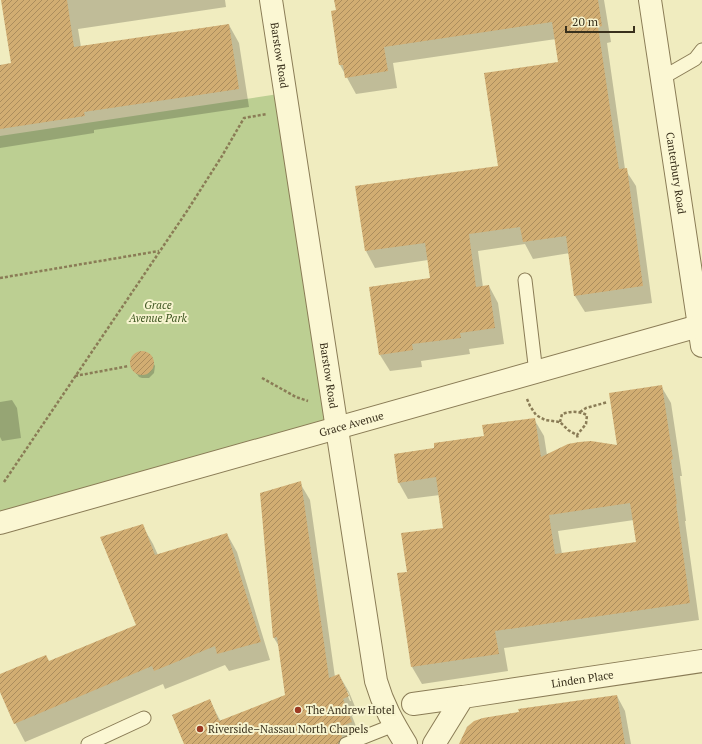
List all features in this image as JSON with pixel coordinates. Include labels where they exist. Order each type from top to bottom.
[{"type":"street","name":"Barstow Road","points":[[271,0],[373,667],[382,701],[394,725],[406,744]]},
{"type":"street","name":"Canterbury Road","points":[[650,0],[701,333]]},
{"type":"street","name":"Grace Avenue","points":[[0,523],[536,373],[701,333]]},
{"type":"street","name":"Linden Place","points":[[413,704],[702,661]]},
{"type":"street","points":[[434,744],[462,697]]},
{"type":"lane","points":[[662,78],[695,59],[702,50]]},
{"type":"lane","points":[[526,280],[536,373]]},
{"type":"lane","points":[[88,744],[144,718]]},
{"type":"lane","points":[[346,744],[394,725]]},
{"type":"path","points":[[4,482],[160,251],[222,156],[244,118],[270,114]]},
{"type":"path","points":[[0,278],[160,251]]},
{"type":"path","points":[[75,376],[129,366]]},
{"type":"path","points":[[262,378],[296,397],[308,400]]},
{"type":"path","points":[[528,399],[530,406],[536,415],[545,420],[560,422],[578,437],[586,424],[587,415],[580,412],[569,412],[562,414],[560,422]]},
{"type":"path","points":[[580,412],[586,408],[608,402]]},
{"type":"green space","name":"Grace Avenue Park","points":[[285,93],[337,429],[0,523],[0,136]]},
{"type":"building","points":[[1,0],[67,0],[74,47],[229,24],[239,89],[84,112],[85,116],[0,129],[0,65],[11,63]]},
{"type":"building","points":[[334,0],[598,0],[602,26],[598,27],[619,169],[627,168],[643,286],[574,296],[566,236],[523,242],[520,227],[469,234],[476,287],[489,285],[495,328],[460,333],[461,338],[412,344],[413,350],[379,355],[369,287],[430,278],[425,243],[365,251],[355,186],[498,166],[484,73],[558,62],[552,22],[384,47],[388,71],[345,78],[343,65],[339,65],[331,11],[336,10]]},
{"type":"building","points":[[142,351],[151,354],[154,363],[151,372],[142,375],[133,372],[130,363],[133,354]]},
{"type":"building","points":[[662,385],[673,459],[671,460],[676,504],[690,603],[495,631],[499,654],[411,667],[397,573],[407,572],[401,533],[443,528],[436,477],[398,483],[394,454],[434,448],[434,443],[484,436],[482,425],[535,418],[541,457],[568,444],[579,442],[591,441],[617,445],[609,393]],"holes":[[[630,503],[636,542],[555,554],[549,515]]]},
{"type":"building","points":[[301,481],[329,678],[339,674],[349,696],[343,699],[352,722],[339,727],[342,737],[338,744],[184,744],[172,715],[210,699],[219,721],[285,695],[277,637],[273,638],[260,493]]},
{"type":"building","points":[[143,524],[155,555],[227,533],[261,642],[217,654],[215,646],[154,671],[152,666],[14,724],[0,692],[0,674],[46,655],[49,661],[136,625],[100,537]]},
{"type":"building","points":[[617,695],[625,744],[459,744],[467,727],[474,721],[483,718],[519,712],[518,709]]},
{"type":"place","name":"The Andrew Hotel","points":[[298,710]]},
{"type":"place","name":"Riverside–Nassau North Chapels","points":[[200,729]]}]
